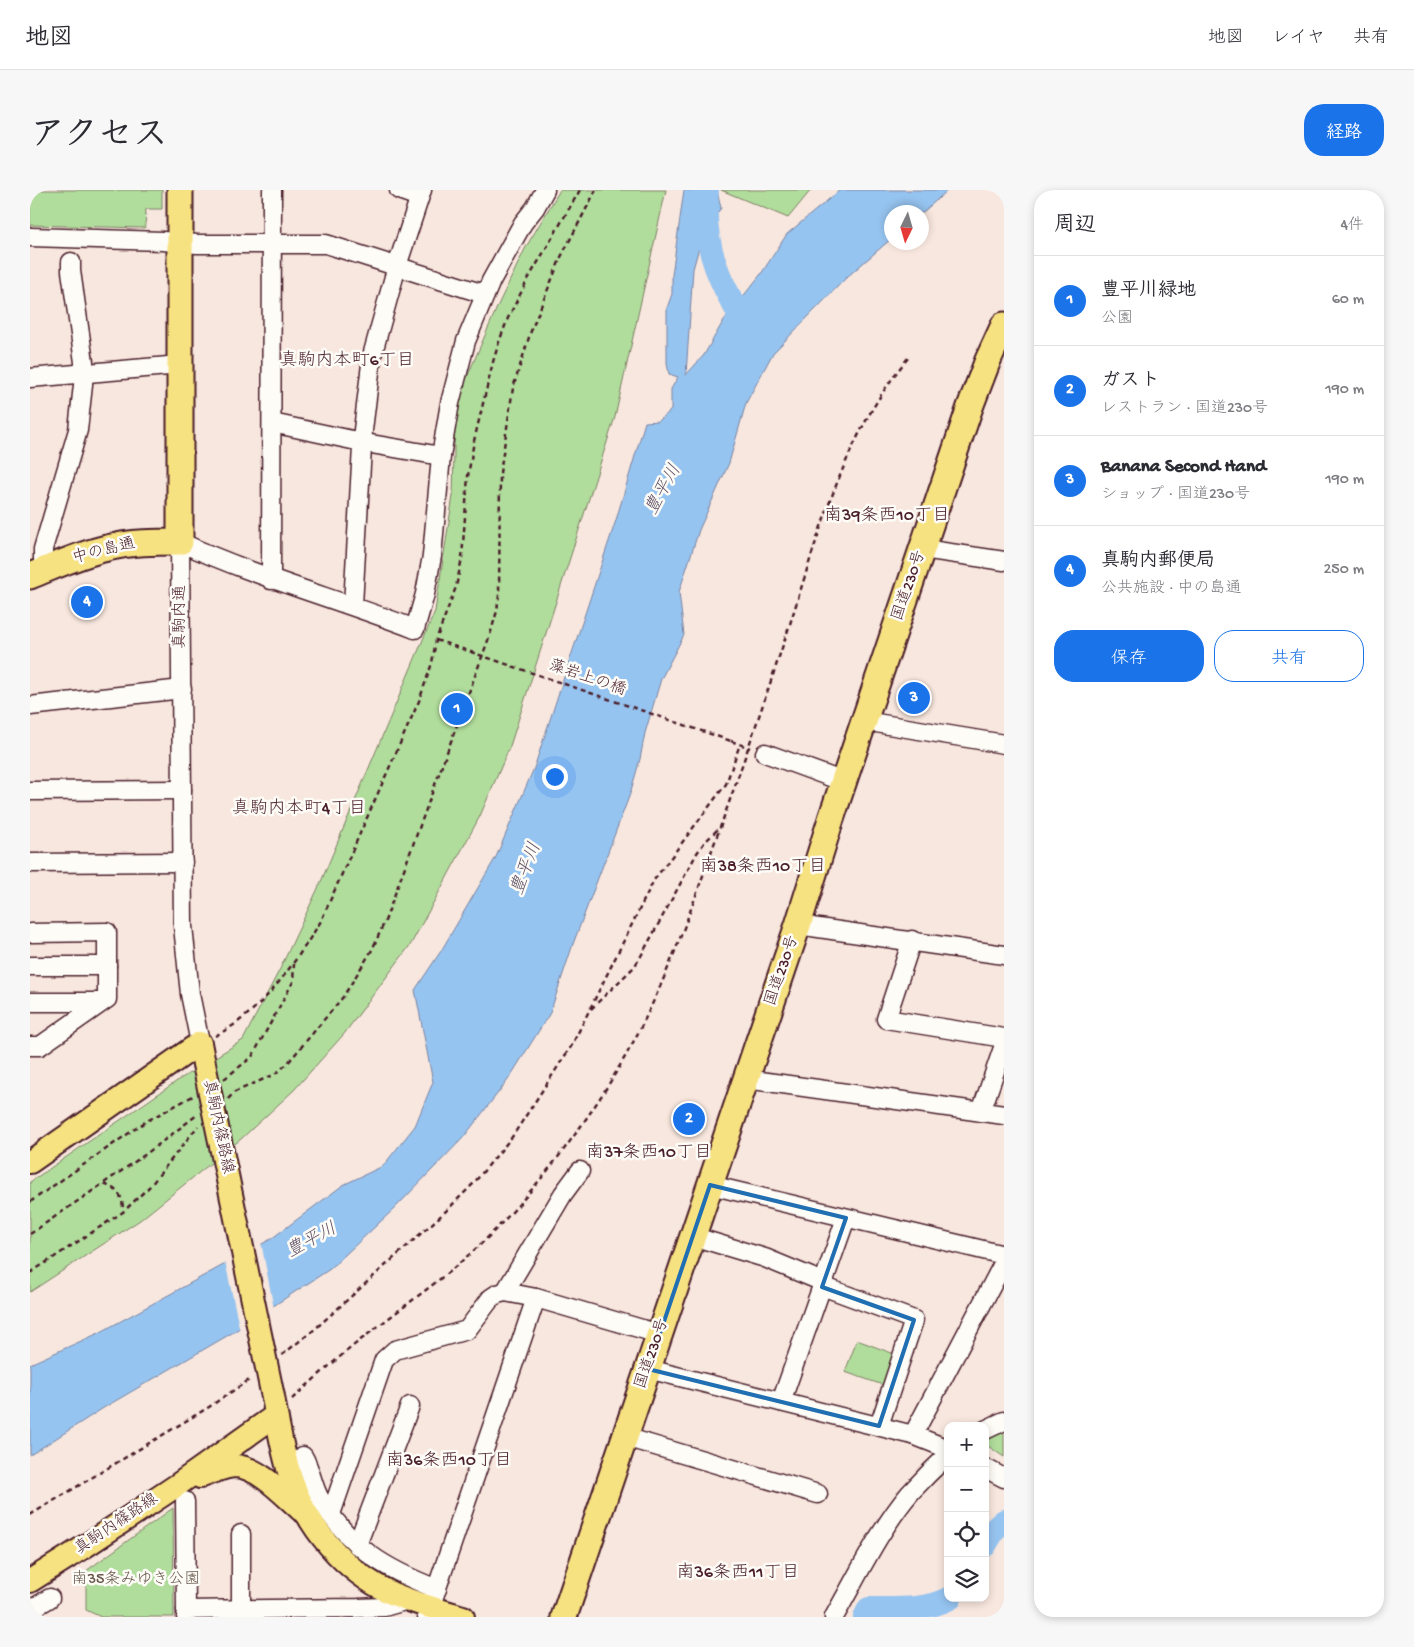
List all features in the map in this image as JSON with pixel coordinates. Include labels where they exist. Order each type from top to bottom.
[{"type":"highway","name":"真駒内通","points":[[180,190],[180,542]]},
{"type":"highway","name":"国道230号","points":[[564,1617],[976,391],[1004,325]]},
{"type":"highway","name":"中の島通","points":[[36,573],[107,548],[138,543],[180,542]]},
{"type":"main road","name":"真駒内篠路線","points":[[202,1053],[280,1404],[290,1477],[308,1516],[331,1547],[356,1571],[376,1584],[408,1600],[431,1604],[463,1617]]},
{"type":"main road","points":[[30,1162],[202,1053]]},
{"type":"main road","name":"真駒内篠路線","points":[[30,1581],[87,1545],[180,1494],[280,1404]]},
{"type":"main road","points":[[180,1494],[220,1469],[234,1466],[246,1468],[262,1477],[308,1516]]},
{"type":"street","points":[[271,580],[272,190]]},
{"type":"street","points":[[353,605],[362,442],[372,356],[397,266],[421,193],[399,190]]},
{"type":"street","points":[[180,542],[271,580],[353,605],[415,629],[425,594],[432,556],[441,456],[450,402],[466,340],[484,294],[523,223],[536,208],[545,190]]},
{"type":"street","points":[[30,237],[180,243],[326,244],[484,294]]},
{"type":"street","points":[[36,573],[78,430],[84,362],[71,262]]},
{"type":"street","points":[[30,378],[180,364]]},
{"type":"street","points":[[272,423],[441,456]]},
{"type":"street","name":"真駒内通","points":[[180,542],[183,926],[186,966],[202,1053]]},
{"type":"street","points":[[923,549],[1004,561]]},
{"type":"street","points":[[30,706],[182,688]]},
{"type":"street","points":[[864,721],[1004,744]]},
{"type":"street","points":[[765,753],[844,782]]},
{"type":"street","points":[[30,791],[182,790]]},
{"type":"street","points":[[30,863],[183,862]]},
{"type":"street","points":[[798,925],[912,940],[1004,955]]},
{"type":"street","points":[[30,932],[107,932],[107,999],[40,1046],[30,1046]]},
{"type":"street","points":[[912,940],[886,1019],[1004,1038]]},
{"type":"street","points":[[30,966],[107,966]]},
{"type":"street","points":[[30,1002],[102,1002]]},
{"type":"street","points":[[981,1112],[1004,1045]]},
{"type":"street","points":[[746,1078],[1004,1116]]},
{"type":"street","points":[[505,1292],[563,1194],[580,1171]]},
{"type":"street","points":[[710,1185],[1004,1255]]},
{"type":"street","points":[[781,1402],[846,1218]]},
{"type":"street","points":[[692,1236],[765,1258],[823,1284],[914,1320],[879,1426]]},
{"type":"street","points":[[913,1434],[1004,1262]]},
{"type":"street","points":[[331,1514],[384,1360],[395,1350],[467,1330],[491,1298],[505,1292],[536,1298],[660,1334]]},
{"type":"street","points":[[431,1604],[536,1298]]},
{"type":"street","points":[[648,1369],[913,1434],[944,1447]]},
{"type":"street","points":[[357,1545],[410,1406]]},
{"type":"street","points":[[989,1428],[1004,1421]]},
{"type":"street","points":[[625,1437],[818,1494]]},
{"type":"street","points":[[303,1456],[320,1498],[357,1545],[386,1567],[409,1578],[431,1604]]},
{"type":"street","points":[[834,1617],[894,1515],[910,1493],[944,1459]]},
{"type":"street","points":[[989,1470],[1004,1478]]},
{"type":"street","points":[[180,1494],[186,1613],[303,1613],[384,1607],[408,1600]]},
{"type":"street","points":[[241,1613],[242,1534]]},
{"type":"street","points":[[30,1610],[50,1598]]},
{"type":"path","points":[[202,1053],[222,1032],[241,1019],[270,993],[295,962],[330,905],[382,788],[419,701],[432,662],[436,640],[452,602],[462,558],[474,441],[493,362],[508,318],[526,281],[580,190]]},
{"type":"path","points":[[227,1097],[275,1074],[287,1064],[343,998],[372,950],[385,920],[490,635],[497,611],[499,595],[500,473],[509,404],[520,361],[561,257],[596,190]]},
{"type":"path","points":[[280,1404],[446,1274],[496,1229],[531,1190],[579,1128],[629,1049],[653,1001],[678,943],[749,748],[821,527],[844,465],[880,395],[908,358]]},
{"type":"path","name":"藻岩上の橋","points":[[436,640],[740,744],[729,778],[654,880],[590,1011]]},
{"type":"path","points":[[277,1359],[315,1329],[474,1184],[512,1137],[568,1052],[590,1011],[634,966],[641,956],[697,854],[704,843],[720,826]]},
{"type":"path","points":[[220,1082],[252,1057],[293,982],[295,962]]},
{"type":"path","points":[[221,1105],[236,1092]]},
{"type":"path","points":[[30,1202],[145,1122],[195,1095]]},
{"type":"path","points":[[30,1234],[103,1184],[198,1114]]},
{"type":"path","points":[[30,1273],[123,1212],[151,1185],[200,1124]]},
{"type":"path","points":[[103,1184],[114,1188],[120,1193],[123,1212]]},
{"type":"path","points":[[30,1515],[209,1407],[256,1375]]},
{"type":"highlighted area","points":[[710,1185],[846,1218],[822,1287],[914,1320],[879,1426],[648,1369]]},
{"type":"green space","points":[[30,190],[162,190],[162,209],[146,209],[145,228],[30,225]]},
{"type":"green space","points":[[560,190],[666,190],[615,417],[510,746],[480,816],[411,944],[344,1034],[294,1090],[241,1139],[140,1220],[30,1292],[30,1182],[180,1079],[243,1040],[281,967],[320,884],[435,611],[453,496],[455,405],[499,303],[526,247]]},
{"type":"green space","points":[[721,190],[811,190],[788,218]]},
{"type":"green space","points":[[857,1340],[897,1355],[886,1386],[845,1372]]},
{"type":"green space","points":[[1004,1432],[1004,1457],[989,1447],[989,1438]]},
{"type":"green space","name":"南35条みゆき公園","points":[[173,1508],[174,1617],[101,1617],[86,1610],[86,1571]]},
{"type":"water","name":"豊平川","points":[[684,190],[717,190],[721,208],[703,233],[693,269],[686,375],[704,355],[724,320],[761,274],[787,234],[840,190],[948,190],[929,207],[929,205],[884,205],[884,245],[847,277],[773,353],[746,403],[729,463],[699,530],[679,592],[684,635],[661,679],[630,794],[573,944],[550,1013],[508,1080],[463,1138],[395,1208],[330,1269],[232,1333],[105,1407],[30,1455],[30,1364],[99,1333],[271,1239],[343,1185],[383,1166],[415,1126],[433,1082],[415,990],[441,951],[496,857],[534,768],[616,520],[645,422],[659,421],[671,410],[671,389],[678,377],[669,374],[667,363],[667,308],[672,294],[672,275]]},
{"type":"pier","points":[[261,1242],[274,1309],[240,1331],[225,1261]]},
{"type":"waterway","points":[[707,190],[706,210],[710,248],[723,284],[753,334]]},
{"type":"waterway","points":[[989,1538],[994,1530],[1004,1521]]},
{"type":"waterway","points":[[865,1617],[869,1609],[921,1607],[944,1601]]},
{"type":"place","name":"真駒内郵便局","points":[[87,602]]},
{"type":"place","name":"Banana Second Hand","points":[[914,698]]},
{"type":"place","name":"豊平川緑地","points":[[457,709]]},
{"type":"place","name":"ガスト","points":[[689,1119]]},
{"type":"district","name":"真駒内本町6丁目","points":[[347,361]]},
{"type":"district","name":"南39条西10丁目","points":[[887,516]]},
{"type":"district","name":"真駒内本町4丁目","points":[[299,809]]},
{"type":"district","name":"南38条西10丁目","points":[[763,867]]},
{"type":"district","name":"南37条西10丁目","points":[[649,1153]]},
{"type":"district","name":"南36条西10丁目","points":[[449,1461]]},
{"type":"district","name":"南36条西11丁目","points":[[738,1573]]}]
